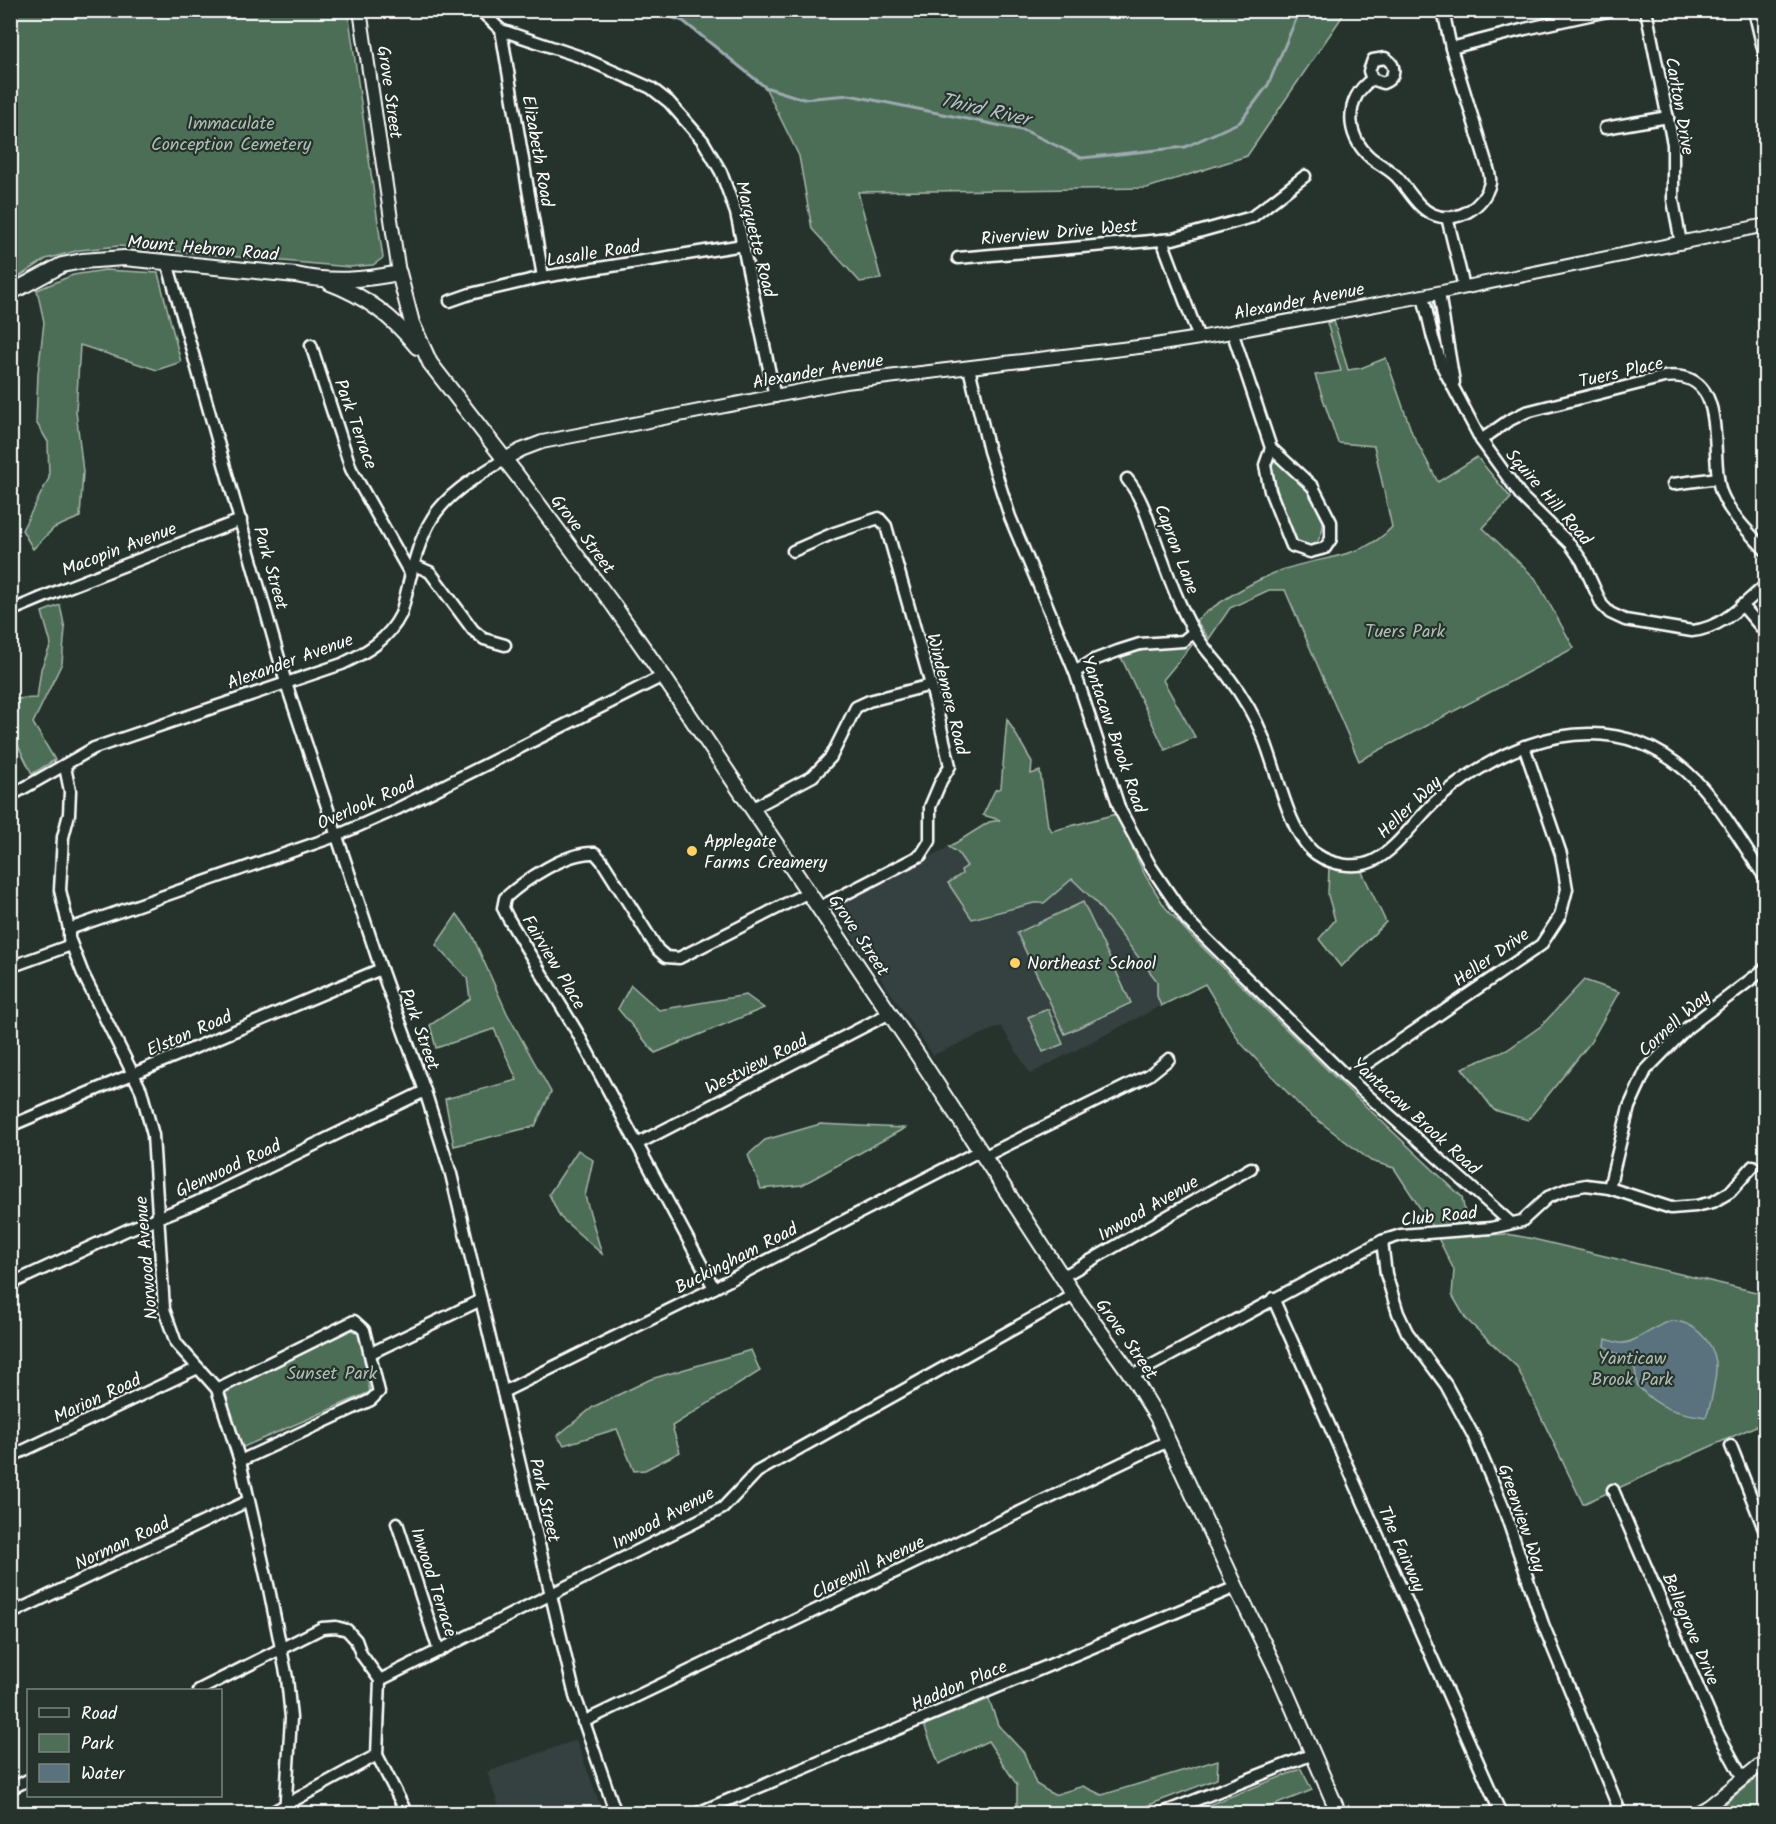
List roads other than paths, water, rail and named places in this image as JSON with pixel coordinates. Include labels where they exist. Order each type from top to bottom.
[{"type":"main road","name":"Mount Hebron Road","points":[[10,293],[62,265],[123,258],[296,275],[322,281],[399,273]]},
{"type":"main road","name":"Grove Street","points":[[399,273],[412,323],[430,363],[505,459],[663,676],[820,907],[983,1153],[1074,1296],[1132,1376],[1158,1417],[1276,1669],[1339,1814]]},
{"type":"main road","points":[[322,281],[348,290],[380,309],[409,337],[430,363]]},
{"type":"street","name":"Grove Street","points":[[360,10],[399,273]]},
{"type":"street","name":"Marquette Road","points":[[480,10],[501,30],[581,57],[651,88],[669,102],[703,141],[721,172],[736,213],[775,396]]},
{"type":"street","points":[[1372,78],[1358,90],[1353,105],[1351,123],[1358,143],[1371,157],[1388,169],[1422,208],[1433,215],[1448,217],[1472,210],[1480,203],[1491,181],[1451,48],[1443,10]]},
{"type":"street","points":[[1451,48],[1525,28],[1612,10]]},
{"type":"street","name":"Carlton Drive","points":[[1646,10],[1674,155],[1673,200],[1681,243]]},
{"type":"street","points":[[1754,10],[1766,61]]},
{"type":"street","name":"Elizabeth Road","points":[[501,30],[543,277]]},
{"type":"street","points":[[1605,128],[1668,117]]},
{"type":"street","name":"Riverview Drive West","points":[[958,258],[1162,240],[1189,235],[1252,217],[1305,176]]},
{"type":"street","points":[[1448,217],[1464,287]]},
{"type":"street","name":"Alexander Avenue","points":[[10,796],[65,767],[94,748],[342,664],[362,655],[383,640],[396,625],[424,534],[434,516],[465,485],[521,450],[542,442],[846,382],[1199,338],[1423,296],[1766,225]]},
{"type":"street","points":[[1162,240],[1199,338]]},
{"type":"street","name":"Lasalle Road","points":[[450,301],[543,277],[742,245]]},
{"type":"street","name":"Park Street","points":[[167,262],[286,683],[451,1174],[575,1696],[616,1814]]},
{"type":"street","name":"Squire Hill Road","points":[[1439,292],[1455,388]]},
{"type":"street","name":"Squire Hill Road","points":[[1423,296],[1443,368],[1480,440],[1522,497],[1570,544],[1582,561],[1602,605],[1610,613],[1625,620],[1692,631],[1725,620],[1742,605]]},
{"type":"street","points":[[1232,331],[1271,448],[1313,487],[1331,522],[1331,539],[1325,548],[1310,552],[1292,546],[1270,491],[1265,465],[1271,448]]},
{"type":"street","name":"Park Terrace","points":[[311,345],[351,469],[412,570]]},
{"type":"street","name":"Yantacaw Brook Road","points":[[969,368],[989,451],[1010,517],[1076,672],[1120,810],[1151,867],[1187,920],[1347,1077],[1511,1223]]},
{"type":"street","name":"Tuers Place","points":[[1480,440],[1526,412],[1664,377],[1683,377],[1697,384],[1710,402],[1714,417],[1718,478],[1728,507],[1766,551]]},
{"type":"street","points":[[1673,484],[1718,478]]},
{"type":"street","name":"Capron Lane","points":[[1127,479],[1138,493],[1176,596],[1194,632]]},
{"type":"street","name":"Windemere Road","points":[[793,551],[834,533],[879,518],[886,526],[931,685],[950,766],[930,807],[930,841],[921,855],[820,907]]},
{"type":"street","name":"Macopin Avenue","points":[[10,611],[63,588],[241,520]]},
{"type":"street","points":[[412,570],[430,572],[473,630],[484,639],[505,645]]},
{"type":"street","points":[[1766,585],[1742,605],[1766,633]]},
{"type":"street","points":[[1076,672],[1094,660],[1118,651],[1140,645],[1183,641],[1194,632]]},
{"type":"street","name":"Heller Way","points":[[1194,632],[1245,699],[1264,738],[1299,835],[1314,852],[1324,859],[1340,864],[1355,865],[1371,862],[1384,854],[1456,784],[1489,762],[1535,741],[1563,735],[1596,734],[1628,740],[1658,752],[1685,770],[1707,794],[1766,879]]},
{"type":"street","name":"Overlook Road","points":[[69,929],[336,836],[397,810],[663,676]]},
{"type":"street","points":[[753,808],[813,776],[831,757],[856,707],[869,700],[931,685]]},
{"type":"street","name":"Heller Drive","points":[[1347,1077],[1540,945],[1560,916],[1567,889],[1561,854],[1524,746]]},
{"type":"street","name":"Norwood Avenue","points":[[65,767],[70,803],[63,837],[60,890],[71,945],[82,974],[141,1090],[153,1135],[164,1309],[176,1343],[217,1389],[240,1461],[287,1678],[291,1718],[286,1809]]},
{"type":"street","name":"Fairview Place","points":[[714,1288],[578,1032],[508,918],[503,908],[505,898],[542,872],[573,855],[594,853],[602,861],[658,950],[666,957],[679,958],[809,892]]},
{"type":"street","points":[[10,967],[71,945]]},
{"type":"street","name":"Cornell Way","points":[[1609,1188],[1629,1107],[1646,1070],[1687,1028],[1766,968]]},
{"type":"street","name":"Elston Road","points":[[10,1126],[381,969]]},
{"type":"street","name":"Westview Road","points":[[638,1144],[890,1013]]},
{"type":"street","name":"Buckingham Road","points":[[503,1392],[983,1153],[1149,1075],[1169,1059]]},
{"type":"street","name":"Glenwood Road","points":[[10,1284],[127,1230],[195,1203],[425,1091]]},
{"type":"street","name":"Club Road","points":[[1132,1376],[1382,1241],[1401,1235],[1491,1228],[1522,1221],[1548,1197],[1570,1188],[1586,1185],[1609,1188],[1671,1208],[1696,1206],[1713,1202],[1730,1192],[1753,1166]]},
{"type":"street","name":"Inwood Avenue","points":[[1062,1277],[1251,1168]]},
{"type":"street","name":"Greenview Way","points":[[1382,1241],[1386,1274],[1398,1313],[1407,1332],[1446,1385],[1477,1443],[1504,1509],[1537,1609],[1622,1814]]},
{"type":"street","name":"Inwood Avenue","points":[[380,1680],[723,1508],[757,1472],[1074,1296]]},
{"type":"street","name":"The Fairway","points":[[1273,1298],[1501,1814]]},
{"type":"street","points":[[371,1353],[481,1300]]},
{"type":"street","points":[[217,1389],[354,1321],[364,1330],[379,1392],[371,1400],[240,1461]]},
{"type":"street","name":"Marion Road","points":[[10,1457],[198,1368]]},
{"type":"street","name":"Clarewill Avenue","points":[[583,1722],[1168,1441]]},
{"type":"street","points":[[1731,1446],[1766,1534]]},
{"type":"street","name":"Bellegrove Drive","points":[[1613,1490],[1716,1730],[1743,1779]]},
{"type":"street","name":"Norman Road","points":[[10,1614],[248,1501]]},
{"type":"street","name":"Inwood Terrace","points":[[397,1523],[439,1651]]},
{"type":"street","name":"Haddon Place","points":[[695,1814],[1236,1587]]},
{"type":"street","points":[[202,1689],[322,1628],[336,1627],[347,1630],[356,1640],[362,1654],[380,1680],[377,1755],[407,1814]]},
{"type":"street","points":[[1160,1814],[1313,1754]]},
{"type":"street","points":[[269,1814],[286,1809],[377,1755]]},
{"type":"street","points":[[1695,1814],[1709,1806],[1766,1760]]},
{"type":"street","points":[[10,1789],[27,1780]]},
{"type":"water","points":[[1671,1321],[1694,1328],[1706,1340],[1714,1354],[1715,1382],[1706,1417],[1669,1409],[1653,1400],[1638,1386],[1633,1365],[1605,1346],[1606,1339],[1625,1343]]},
{"type":"waterway","name":"Third River","points":[[650,10],[683,21],[765,87],[803,99],[849,95],[1026,131],[1082,158],[1185,147],[1240,122],[1268,85],[1300,10]]},
{"type":"place","name":"Applegate Farms Creamery","points":[[692,851]]},
{"type":"place","name":"Northeast School","points":[[1015,963]]},
{"type":"park label","name":"Immaculate Conception Cemetery","points":[[231,133]]},
{"type":"park label","name":"Tuers Park","points":[[1405,631]]},
{"type":"park label","name":"Yanticaw Brook Park","points":[[1632,1368]]},
{"type":"park label","name":"Sunset Park","points":[[332,1373]]}]
